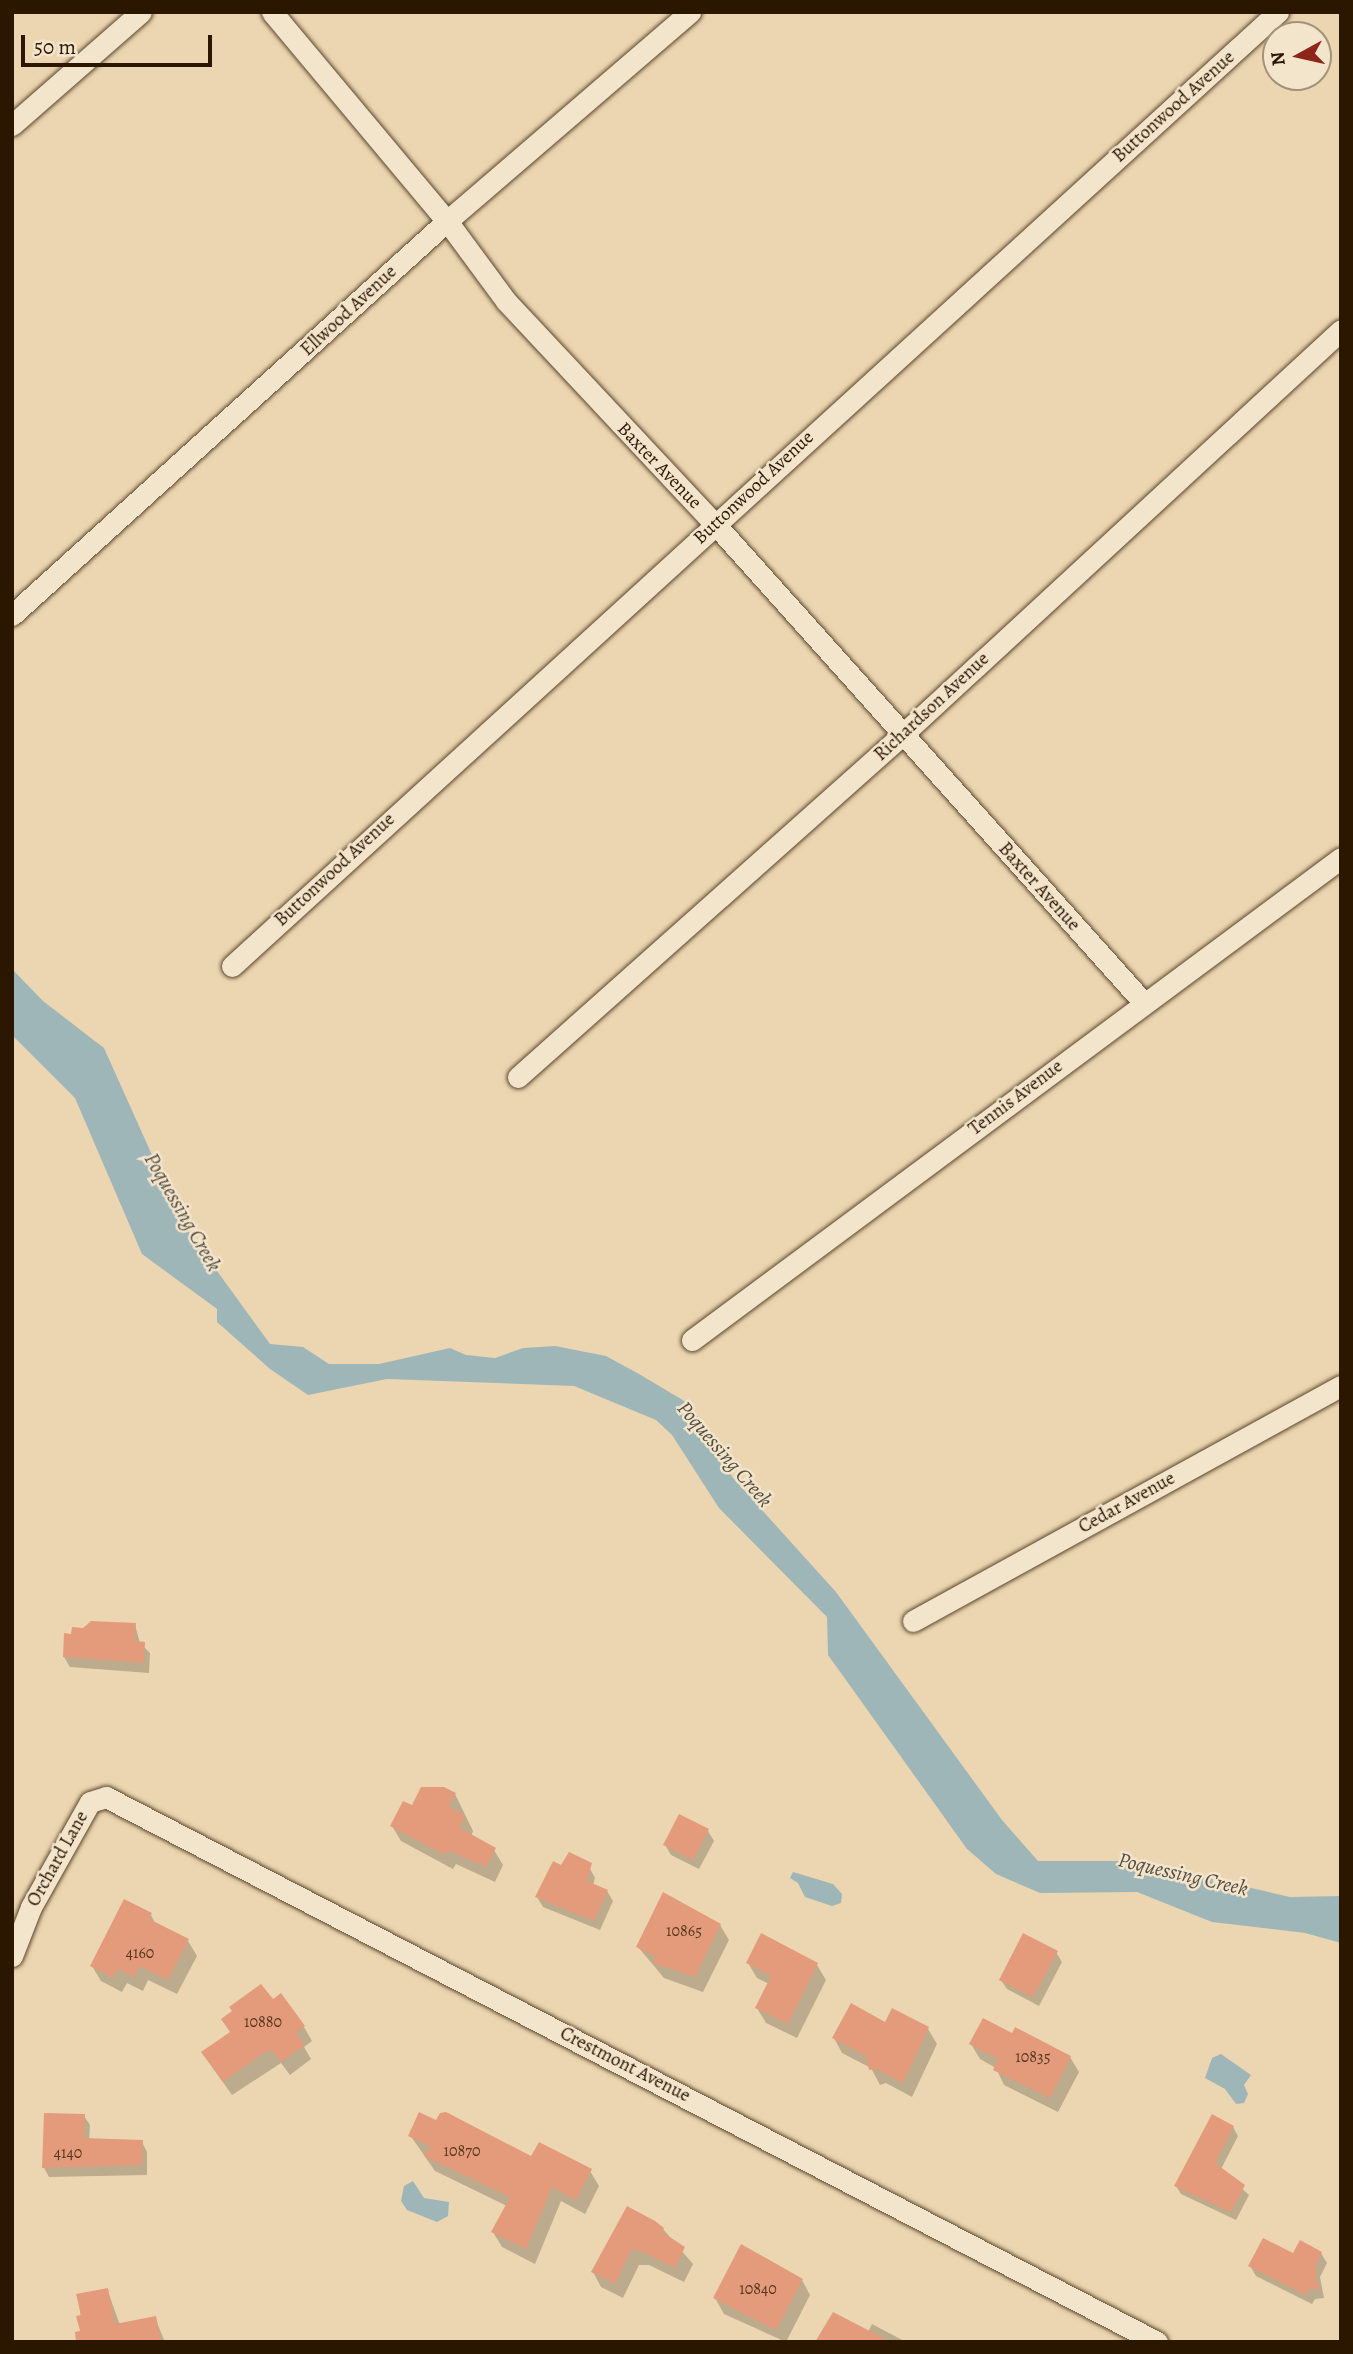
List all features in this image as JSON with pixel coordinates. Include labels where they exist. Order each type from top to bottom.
[{"type":"street","points":[[12,125],[141,12]]},
{"type":"street","name":"Baxter Avenue","points":[[272,12],[447,221],[506,301],[715,524],[1144,1003]]},
{"type":"street","name":"Ellwood Avenue","points":[[12,615],[447,221],[690,12]]},
{"type":"street","name":"Buttonwood Avenue","points":[[232,966],[1278,12]]},
{"type":"street","name":"Richardson Avenue","points":[[518,1077],[902,735],[1341,330]]},
{"type":"street","name":"Tennis Avenue","points":[[692,1340],[1341,858]]},
{"type":"street","name":"Cedar Avenue","points":[[913,1621],[1341,1386]]},
{"type":"street","name":"Crestmont Avenue","points":[[90,1802],[106,1797],[133,1809],[1157,2342]]},
{"type":"street","name":"Orchard Lane","points":[[12,1956],[30,1907],[90,1802]]},
{"type":"water","name":"Poquessing Creek","points":[[12,969],[43,1001],[104,1048],[183,1224],[270,1344],[303,1347],[329,1364],[379,1364],[450,1348],[466,1355],[495,1358],[523,1348],[555,1346],[606,1356],[639,1374],[691,1405],[733,1478],[836,1592],[1002,1820],[1038,1861],[1133,1861],[1290,1897],[1341,1896],[1341,1943],[1305,1933],[1212,1922],[1137,1892],[1040,1893],[996,1874],[967,1849],[828,1655],[827,1617],[719,1508],[672,1435],[656,1420],[574,1386],[387,1379],[308,1395],[270,1369],[217,1322],[217,1309],[142,1254],[75,1098],[12,1035]]},
{"type":"water","points":[[793,1872],[833,1884],[842,1894],[841,1903],[832,1906],[805,1897],[798,1883],[790,1878]]},
{"type":"water","points":[[1221,2054],[1251,2075],[1244,2085],[1248,2094],[1244,2103],[1236,2104],[1225,2089],[1205,2078],[1212,2058]]},
{"type":"water","points":[[413,2181],[424,2198],[449,2202],[448,2216],[437,2222],[407,2210],[401,2201],[404,2186]]},
{"type":"building","points":[[91,1621],[136,1623],[135,1641],[145,1642],[144,1663],[63,1657],[64,1633],[71,1634],[72,1627],[83,1628]]},
{"type":"building","points":[[421,1787],[444,1787],[456,1793],[449,1807],[465,1815],[460,1828],[496,1848],[486,1867],[447,1850],[445,1855],[390,1826],[403,1801],[412,1805]]},
{"type":"building","points":[[679,1814],[709,1829],[693,1860],[663,1845]]},
{"type":"building","points":[[569,1852],[592,1863],[587,1881],[608,1890],[594,1921],[535,1897],[553,1861],[561,1865]]},
{"type":"building","points":[[663,1892],[721,1924],[695,1977],[653,1963],[656,1957],[636,1947]]},
{"type":"building","points":[[124,1899],[152,1913],[149,1919],[189,1939],[168,1980],[140,1966],[134,1977],[118,1969],[113,1978],[90,1966]]},
{"type":"building","points":[[761,1933],[818,1963],[788,2024],[755,2008],[771,1976],[746,1963]]},
{"type":"building","points":[[1023,1933],[1058,1951],[1033,1997],[999,1980]]},
{"type":"building","points":[[261,1984],[273,1999],[281,1993],[305,2026],[296,2033],[305,2045],[281,2062],[272,2050],[263,2053],[223,2082],[201,2052],[230,2032],[221,2019],[232,2011],[229,2007]]},
{"type":"building","points":[[851,2003],[885,2022],[892,2008],[929,2027],[903,2083],[876,2069],[869,2070],[866,2056],[832,2038]]},
{"type":"building","points":[[983,2018],[1012,2033],[1015,2027],[1071,2056],[1050,2098],[993,2070],[998,2059],[969,2044]]},
{"type":"building","points":[[419,2112],[436,2120],[440,2113],[446,2112],[531,2156],[539,2142],[592,2169],[576,2200],[552,2187],[526,2249],[491,2232],[510,2197],[424,2156],[430,2146],[408,2136]]},
{"type":"building","points":[[44,2113],[85,2114],[84,2138],[143,2140],[142,2165],[42,2168]]},
{"type":"building","points":[[1212,2114],[1234,2126],[1215,2163],[1245,2185],[1231,2212],[1174,2186]]},
{"type":"building","points":[[627,2206],[655,2221],[664,2228],[662,2232],[685,2247],[675,2268],[639,2250],[631,2250],[615,2284],[591,2272]]},
{"type":"building","points":[[1263,2238],[1293,2253],[1300,2240],[1322,2252],[1314,2269],[1318,2271],[1315,2278],[1321,2289],[1309,2289],[1306,2295],[1248,2266]]},
{"type":"building","points":[[741,2244],[803,2279],[776,2330],[713,2298]]},
{"type":"building","points":[[108,2288],[115,2324],[156,2316],[161,2342],[76,2342],[75,2332],[80,2331],[76,2316],[81,2315],[76,2294]]},
{"type":"building","points":[[833,2312],[891,2342],[815,2342]]}]
